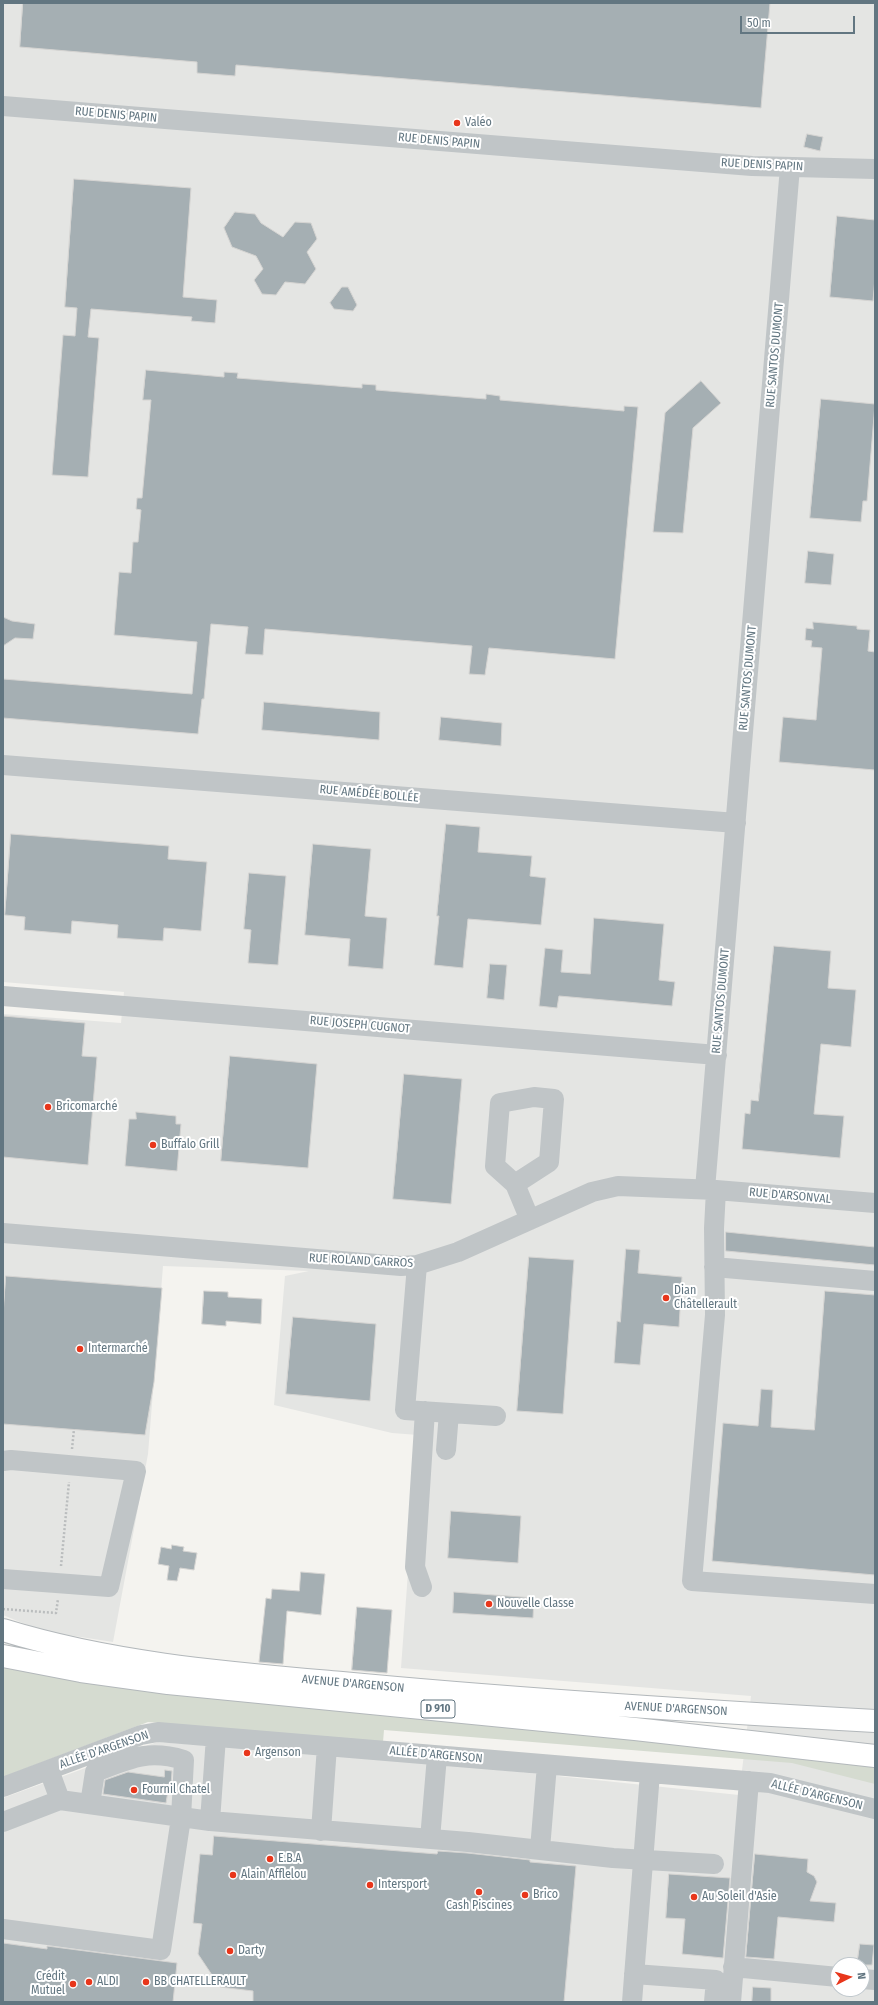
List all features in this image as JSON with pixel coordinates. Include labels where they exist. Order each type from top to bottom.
[{"type":"main road","name":"AVENUE D'ARGENSON","points":[[3,1630],[44,1643],[82,1651],[198,1670],[544,1701],[875,1721]]},
{"type":"main road","name":"AVENUE D'ARGENSON","points":[[3,1656],[81,1671],[168,1683],[612,1726],[875,1756]]},
{"type":"street","name":"RUE DENIS PAPIN","points":[[3,106],[744,165],[875,169]]},
{"type":"street","name":"RUE SANTOS DUMONT","points":[[790,167],[717,1055],[711,1190],[714,1228],[715,1314],[692,1581],[875,1594]]},
{"type":"street","name":"RUE AMÉDÉE BOLLÉE","points":[[3,765],[736,823]]},
{"type":"street","name":"RUE JOSEPH CUGNOT","points":[[3,996],[717,1055]]},
{"type":"street","points":[[515,1184],[530,1220]]},
{"type":"street","name":"RUE ROLAND GARROS","points":[[3,1233],[377,1264],[417,1265],[458,1252],[592,1192],[618,1186],[711,1190]]},
{"type":"street","name":"RUE D'ARSONVAL","points":[[711,1190],[875,1203]]},
{"type":"street","points":[[417,1265],[405,1410],[496,1416]]},
{"type":"street","points":[[714,1268],[875,1281]]},
{"type":"street","points":[[422,1587],[415,1566],[425,1411]]},
{"type":"street","points":[[446,1450],[449,1413]]},
{"type":"street","points":[[3,1461],[11,1460],[136,1472],[109,1587],[3,1579]]},
{"type":"street","name":"ALLÉE D’ARGENSON","points":[[3,1787],[141,1734],[158,1732],[749,1781],[787,1786],[875,1809]]},
{"type":"street","points":[[210,1821],[216,1737]]},
{"type":"street","points":[[320,1830],[327,1746]]},
{"type":"street","points":[[3,1928],[161,1950],[181,1818],[184,1760],[167,1755],[149,1754],[131,1758],[95,1772],[90,1804]]},
{"type":"street","points":[[430,1839],[437,1756]]},
{"type":"street","points":[[540,1849],[547,1765]]},
{"type":"street","points":[[49,1770],[60,1800]]},
{"type":"street","points":[[632,2002],[650,1773]]},
{"type":"street","points":[[731,2002],[749,1781]]},
{"type":"street","points":[[3,1822],[60,1800],[210,1821],[430,1839],[642,1860],[714,1864]]},
{"type":"street","points":[[733,1967],[830,1976]]},
{"type":"street","points":[[634,1974],[716,1980],[714,2002]]},
{"type":"path","points":[[3,1609],[56,1613],[74,1429]]},
{"type":"shaded area","points":[[3,3],[875,3],[875,2002],[3,2002],[3,1798],[157,1742],[395,1759],[739,1795],[751,1696],[401,1668],[418,1435],[392,1433],[274,1405],[285,1276],[309,1271],[163,1266],[148,1454],[113,1642],[42,1631],[3,1615],[3,1014],[121,1023],[124,992],[3,982]]},
{"type":"shaded area","points":[[3,1666],[875,1764],[875,1784],[792,1763],[384,1730],[383,1742],[148,1722],[3,1777]]},
{"type":"building","points":[[23,3],[770,3],[761,108],[236,65],[235,76],[197,73],[197,62],[20,47]]},
{"type":"building","points":[[807,134],[823,137],[820,151],[804,147]]},
{"type":"building","points":[[74,179],[191,188],[183,297],[217,300],[215,323],[191,321],[192,317],[91,309],[88,337],[99,338],[88,477],[52,475],[63,335],[75,336],[77,308],[65,307]]},
{"type":"building","points":[[235,212],[255,214],[261,223],[283,237],[295,222],[311,223],[317,239],[307,252],[316,269],[305,284],[285,282],[276,295],[262,294],[254,280],[263,269],[256,256],[232,247],[224,228]]},
{"type":"building","points":[[837,216],[875,220],[875,278],[873,301],[830,297]]},
{"type":"building","points":[[342,287],[348,287],[357,305],[353,311],[334,309],[330,303]]},
{"type":"building","points":[[146,370],[224,377],[224,372],[238,373],[237,378],[362,388],[362,384],[376,385],[376,390],[486,399],[486,394],[500,396],[500,400],[624,411],[624,406],[638,407],[615,659],[489,648],[485,675],[469,674],[472,646],[265,629],[263,655],[245,654],[248,627],[211,624],[204,699],[202,699],[198,734],[3,718],[3,679],[192,694],[197,642],[114,635],[119,572],[131,573],[133,542],[138,542],[141,510],[136,509],[137,498],[142,498],[151,400],[143,400]]},
{"type":"building","points":[[701,381],[721,403],[693,428],[683,533],[653,532],[665,413]]},
{"type":"building","points":[[821,399],[875,404],[867,501],[863,501],[861,522],[810,518]]},
{"type":"building","points":[[808,551],[834,554],[831,585],[805,583]]},
{"type":"building","points":[[3,617],[12,621],[35,624],[33,639],[15,638],[3,646]]},
{"type":"building","points":[[813,622],[857,626],[857,629],[870,630],[868,651],[875,652],[875,770],[779,762],[783,717],[816,720],[822,648],[811,647],[812,641],[805,640],[806,628],[813,629]]},
{"type":"building","points":[[264,702],[380,712],[379,740],[262,730]]},
{"type":"building","points":[[441,717],[502,723],[501,746],[439,740]]},
{"type":"building","points":[[446,824],[480,827],[478,852],[532,856],[530,876],[546,878],[541,925],[468,919],[463,968],[434,965]]},
{"type":"building","points":[[11,834],[169,846],[168,859],[207,862],[201,931],[164,928],[163,941],[117,938],[118,925],[72,921],[71,934],[24,930],[25,917],[5,915]]},
{"type":"building","points":[[313,844],[371,849],[365,916],[387,918],[383,969],[348,966],[350,939],[305,935]]},
{"type":"building","points":[[249,873],[286,876],[278,965],[248,963],[251,930],[244,929]]},
{"type":"building","points":[[594,918],[664,924],[659,980],[675,982],[672,1006],[559,996],[557,1008],[539,1006],[545,948],[563,950],[561,972],[590,974]]},
{"type":"building","points":[[774,946],[831,951],[828,988],[856,990],[851,1047],[821,1044],[814,1114],[844,1116],[840,1158],[742,1149],[745,1113],[750,1114],[751,1100],[758,1101]]},
{"type":"building","points":[[490,964],[507,965],[504,1000],[487,998]]},
{"type":"building","name":"Bricomarché","points":[[3,1016],[85,1023],[82,1056],[97,1057],[88,1165],[3,1157]]},
{"type":"building","points":[[230,1056],[317,1064],[308,1168],[221,1161]]},
{"type":"building","points":[[404,1074],[462,1079],[451,1204],[393,1199]]},
{"type":"building","name":"Buffalo Grill","points":[[136,1112],[176,1116],[176,1124],[181,1124],[177,1171],[125,1166],[129,1119],[136,1119]]},
{"type":"building","points":[[726,1232],[875,1247],[875,1265],[726,1251]]},
{"type":"building","points":[[626,1249],[640,1250],[638,1273],[682,1277],[679,1327],[644,1324],[640,1365],[614,1363],[617,1321],[620,1322]]},
{"type":"building","points":[[529,1257],[574,1260],[563,1414],[517,1411]]},
{"type":"building","name":"Intermarché","points":[[6,1276],[162,1288],[154,1382],[145,1435],[3,1424],[3,1316]]},
{"type":"building","points":[[204,1291],[228,1292],[228,1297],[262,1299],[261,1324],[226,1321],[226,1326],[202,1324]]},
{"type":"building","points":[[825,1291],[875,1295],[875,1575],[712,1561],[723,1423],[758,1426],[761,1389],[773,1390],[771,1427],[814,1430]]},
{"type":"building","points":[[293,1317],[376,1324],[370,1401],[286,1394]]},
{"type":"building","points":[[451,1511],[521,1516],[518,1563],[448,1558]]},
{"type":"building","points":[[172,1545],[184,1547],[183,1551],[197,1553],[194,1570],[180,1568],[177,1581],[167,1580],[169,1566],[158,1564],[161,1547],[171,1549]]},
{"type":"building","points":[[301,1572],[325,1574],[321,1615],[287,1611],[283,1664],[259,1662],[266,1598],[271,1599],[272,1589],[299,1591]]},
{"type":"building","points":[[454,1592],[534,1598],[533,1618],[453,1613]]},
{"type":"building","points":[[357,1607],[392,1610],[387,1673],[352,1670]]},
{"type":"building","name":"Fournil Chatel","points":[[165,1770],[172,1771],[171,1785],[169,1785],[166,1803],[103,1794],[105,1780],[128,1772],[164,1777]]},
{"type":"building","points":[[214,1836],[437,1854],[438,1851],[467,1853],[530,1860],[530,1862],[576,1866],[564,2002],[253,2002],[253,1991],[220,1987],[198,1954],[202,1924],[193,1923],[200,1854],[212,1855]]},
{"type":"building","points":[[755,1854],[808,1859],[807,1872],[814,1876],[817,1882],[810,1901],[836,1903],[834,1922],[778,1917],[774,1959],[746,1957]]},
{"type":"building","points":[[669,1874],[730,1878],[723,1958],[682,1954],[685,1919],[666,1918]]},
{"type":"building","name":"ALDI","points":[[3,1943],[47,1949],[47,1946],[177,1963],[173,2002],[3,2002]]},
{"type":"building","points":[[860,1944],[874,1945],[872,1965],[870,1965],[870,1957],[858,1957]]},
{"type":"building","points":[[753,1987],[771,1988],[771,2002],[752,2002]]},
{"type":"place","name":"Valéo","points":[[457,123]]},
{"type":"place","name":"Bricomarché","points":[[48,1107]]},
{"type":"place","name":"Buffalo Grill","points":[[153,1145]]},
{"type":"place","name":"Dian Châtellerault","points":[[666,1298]]},
{"type":"place","name":"Intermarché","points":[[80,1349]]},
{"type":"place","name":"Nouvelle Classe","points":[[489,1604]]},
{"type":"place","name":"Argenson","points":[[247,1753]]},
{"type":"place","name":"Fournil Chatel","points":[[134,1790]]},
{"type":"place","name":"E.B.A","points":[[270,1859]]},
{"type":"place","name":"Alain Afflelou","points":[[233,1875]]},
{"type":"place","name":"Intersport","points":[[370,1885]]},
{"type":"place","name":"Cash Piscines","points":[[479,1892]]},
{"type":"place","name":"Brico","points":[[525,1895]]},
{"type":"place","name":"Au Soleil d'Asie","points":[[694,1897]]},
{"type":"place","name":"Darty","points":[[230,1951]]},
{"type":"place","name":"ALDI","points":[[89,1982]]},
{"type":"place","name":"BB CHATELLERAULT","points":[[146,1982]]},
{"type":"place","name":"Crédit Mutuel","points":[[73,1984]]}]
